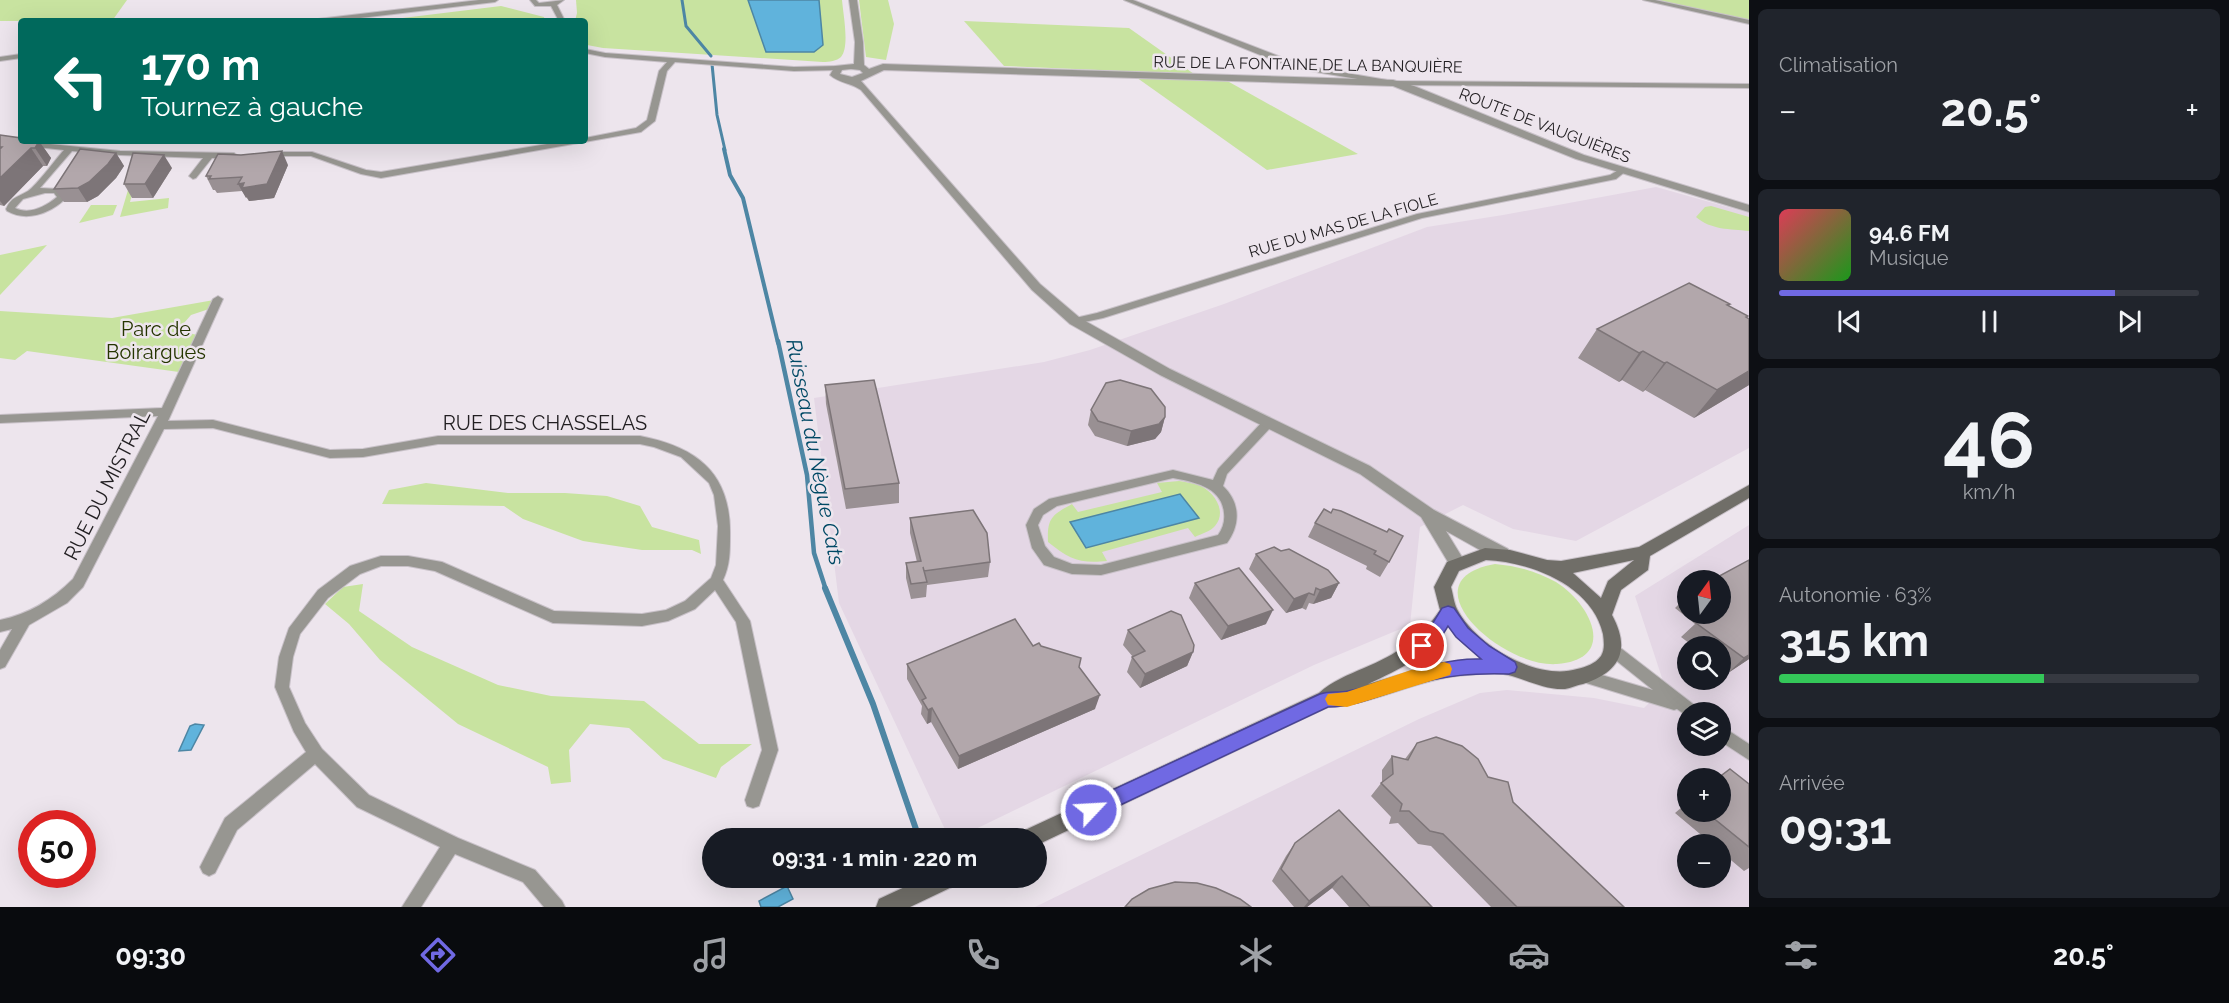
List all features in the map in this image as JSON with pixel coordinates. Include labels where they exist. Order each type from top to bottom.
[{"type":"main road","points":[[1509,667],[1483,651],[1462,632],[1448,612],[1443,592],[1446,575],[1457,562],[1470,556],[1502,554],[1544,566],[1560,568],[1578,567],[1624,553],[1642,553],[1749,491]]},
{"type":"main road","points":[[1604,614],[1614,585],[1642,565],[1642,553]]},
{"type":"main road","points":[[1326,699],[1347,699],[1411,678],[1468,665],[1509,667],[1551,680],[1588,677],[1605,666],[1613,650],[1612,632],[1604,614],[1578,586],[1544,566]]},
{"type":"main road","points":[[1047,830],[1326,699],[1335,689],[1409,656],[1433,636],[1448,612]]},
{"type":"main road","points":[[887,907],[926,888]]},
{"type":"street","points":[[343,18],[495,0]]},
{"type":"street","points":[[527,0],[533,0],[537,5],[553,4],[561,0]]},
{"type":"street","points":[[853,0],[861,77],[1036,286],[1075,321],[1117,347],[1365,470],[1428,514],[1502,554]]},
{"type":"street","name":"ROUTE DE VAUGUIÈRES","points":[[1128,0],[1283,61],[1310,69],[1411,88],[1541,142],[1622,171],[1749,210]]},
{"type":"street","points":[[1646,0],[1749,22]]},
{"type":"street","points":[[553,4],[561,18]]},
{"type":"street","points":[[588,52],[605,55],[822,70],[840,69],[859,55]]},
{"type":"street","points":[[0,59],[18,56]]},
{"type":"street","points":[[588,139],[638,129],[651,121],[663,71],[673,60]]},
{"type":"street","name":"RUE DE LA FONTAINE DE LA BANQUIÈRE","points":[[840,69],[861,77],[882,67],[1393,83],[1749,86]]},
{"type":"street","points":[[840,69],[838,77],[861,77]]},
{"type":"street","points":[[0,141],[18,143]]},
{"type":"street","points":[[36,144],[71,147],[85,153],[245,156]]},
{"type":"street","points":[[255,155],[306,153],[344,163],[365,173],[381,175],[562,144]]},
{"type":"street","points":[[31,193],[71,147]]},
{"type":"street","points":[[193,176],[209,156]]},
{"type":"street","name":"RUE DU MAS DE LA FIOLE","points":[[1075,321],[1099,316],[1420,216],[1613,177],[1622,171]]},
{"type":"street","points":[[56,191],[63,182]]},
{"type":"street","points":[[56,191],[61,198],[41,210],[20,213],[10,209],[15,200],[31,193],[56,191]]},
{"type":"street","name":"RUE DU MISTRAL","points":[[24,621],[62,599],[78,583],[160,425],[218,299]]},
{"type":"street","points":[[0,419],[166,412]]},
{"type":"street","points":[[1216,487],[1222,472],[1268,423]]},
{"type":"street","name":"RUE DES CHASSELAS","points":[[160,425],[213,424],[330,454],[363,453],[438,440],[620,440],[656,443],[685,454],[714,481],[720,495],[725,549],[723,565],[716,581]]},
{"type":"street","points":[[1173,474],[1192,477],[1216,487],[1225,497],[1232,513],[1230,529],[1222,539],[1101,570],[1072,569],[1049,561],[1039,548],[1032,525],[1038,512],[1053,502],[1152,478],[1173,474]]},
{"type":"street","points":[[1428,514],[1457,562]]},
{"type":"street","points":[[556,907],[529,876],[452,844],[363,801],[316,754],[299,727],[282,687],[286,657],[294,632],[323,594],[355,570],[369,563],[408,561],[437,566],[553,617],[642,621],[668,615],[690,605],[716,581],[743,621],[770,750],[753,800]]},
{"type":"street","points":[[0,626],[24,621]]},
{"type":"street","points":[[0,663],[24,621]]},
{"type":"street","points":[[1613,650],[1677,702]]},
{"type":"street","points":[[1588,677],[1677,706]]},
{"type":"street","points":[[1731,740],[1749,753]]},
{"type":"street","points":[[209,867],[231,824],[316,754]]},
{"type":"street","points":[[411,907],[452,844]]},
{"type":"shaded area","points":[[1656,187],[1749,213],[1749,448],[1576,541],[1513,529],[1463,505],[1420,527],[1410,625],[1314,665],[978,828],[944,828],[839,603],[814,398],[1044,362],[1090,350],[1224,304],[1427,227]]},
{"type":"shaded area","points":[[1749,525],[1749,907],[1035,907],[1419,719],[1480,693],[1507,690],[1594,698],[1644,708],[1665,687],[1635,596]]},
{"type":"green space","points":[[0,0],[127,0],[114,18],[18,18],[18,21],[0,21]]},
{"type":"green space","points":[[576,0],[842,0],[845,46],[841,57],[823,62],[603,48],[588,45],[588,18],[576,18]]},
{"type":"green space","points":[[859,0],[888,0],[894,24],[886,60],[866,57]]},
{"type":"green space","points":[[1651,0],[1749,0],[1749,20],[1656,1]]},
{"type":"green space","points":[[501,6],[544,18],[403,18]]},
{"type":"green space","points":[[964,21],[1129,28],[1194,74],[1004,66]]},
{"type":"green space","points":[[1133,75],[1222,78],[1358,154],[1267,170]]},
{"type":"green space","points":[[131,180],[136,180],[130,202],[169,198],[168,208],[120,217]]},
{"type":"green space","points":[[91,205],[117,205],[113,215],[79,223]]},
{"type":"green space","points":[[1711,206],[1749,217],[1749,231],[1714,227],[1696,217],[1705,207]]},
{"type":"green space","points":[[47,245],[0,295],[0,255]]},
{"type":"green space","name":"Parc de Boirargues","points":[[214,300],[209,309],[191,315],[184,323],[185,332],[197,335],[179,372],[27,351],[15,360],[0,358],[0,311],[112,318]]},
{"type":"green space","points":[[1179,481],[1204,488],[1217,502],[1219,520],[1211,529],[1195,537],[1188,528],[1102,552],[1107,561],[1098,562],[1075,559],[1062,553],[1048,542],[1052,518],[1072,504],[1078,512],[1162,492],[1157,483]]},
{"type":"green space","points":[[426,483],[508,493],[607,496],[640,506],[652,527],[699,540],[701,554],[692,550],[642,550],[583,541],[523,519],[504,506],[382,504],[389,490]]},
{"type":"green space","points":[[1495,564],[1534,572],[1549,578],[1568,591],[1588,616],[1593,641],[1588,652],[1576,660],[1557,664],[1535,662],[1511,652],[1489,638],[1471,622],[1460,604],[1458,587],[1469,573]]},
{"type":"green space","points":[[363,584],[359,611],[412,647],[498,685],[551,696],[644,701],[699,744],[752,744],[721,767],[716,778],[663,759],[629,728],[590,724],[569,750],[571,782],[551,784],[548,767],[458,724],[380,660],[349,624],[325,604],[343,587]]},
{"type":"water","points":[[748,0],[819,0],[823,45],[814,52],[766,52]]},
{"type":"water","points":[[1180,494],[1199,518],[1086,548],[1070,522]]},
{"type":"water","points":[[204,725],[191,750],[179,751],[190,726]]},
{"type":"water","points":[[783,888],[788,888],[793,899],[778,907],[761,907],[759,901]]},
{"type":"building","points":[[0,135],[18,138],[18,144],[37,144],[0,178],[0,149],[2,147],[0,147]]},
{"type":"building","points":[[80,149],[116,153],[89,182],[78,188],[54,189]]},
{"type":"building","points":[[282,151],[267,184],[242,188],[244,183],[238,184],[242,177],[209,179],[211,176],[206,176],[218,154],[241,155]]},
{"type":"building","points":[[133,153],[164,155],[145,184],[124,184]]},
{"type":"building","points":[[1689,283],[1730,304],[1727,305],[1748,316],[1746,317],[1749,319],[1749,371],[1717,390],[1667,362],[1664,363],[1643,351],[1639,353],[1597,329]]},
{"type":"building","points":[[874,380],[899,483],[845,489],[825,385]]},
{"type":"building","points":[[1120,380],[1151,389],[1165,407],[1165,417],[1159,424],[1131,431],[1098,421],[1091,410],[1106,383]]},
{"type":"building","points":[[1324,509],[1331,513],[1333,509],[1341,511],[1387,532],[1389,529],[1403,536],[1389,562],[1374,554],[1376,551],[1315,523]]},
{"type":"building","points":[[973,510],[987,533],[990,562],[924,571],[927,582],[911,584],[906,563],[921,561],[910,518]]},
{"type":"building","points":[[1274,547],[1281,551],[1289,549],[1328,570],[1339,583],[1320,590],[1316,588],[1314,595],[1309,593],[1294,599],[1256,554]]},
{"type":"building","points":[[1749,560],[1749,655],[1744,658],[1731,649],[1731,636],[1714,636],[1697,624],[1731,624],[1730,570]]},
{"type":"building","points":[[1239,568],[1273,610],[1228,626],[1195,583]]},
{"type":"building","points":[[1171,611],[1181,615],[1194,645],[1193,652],[1145,674],[1132,657],[1145,651],[1128,630]]},
{"type":"building","points":[[1015,619],[1033,646],[1039,643],[1041,646],[1081,658],[1079,667],[1100,695],[959,756],[932,708],[928,710],[922,700],[926,698],[907,664]]},
{"type":"building","points":[[1436,737],[1462,746],[1478,759],[1488,777],[1508,782],[1513,802],[1624,907],[1517,907],[1443,834],[1430,831],[1409,811],[1400,811],[1402,804],[1381,783],[1393,774],[1392,756],[1408,760],[1417,743]]},
{"type":"building","points":[[1731,770],[1749,784],[1749,847],[1718,822],[1731,822]]},
{"type":"building","points":[[1339,810],[1432,907],[1370,907],[1342,876],[1309,901],[1281,869],[1295,843]]},
{"type":"building","points":[[1175,882],[1197,883],[1216,888],[1251,907],[1125,907],[1132,899],[1149,889]]},
{"type":"waterway","name":"Ruisseau du Nègue Cats","points":[[682,0],[686,26],[711,56]]},
{"type":"waterway","name":"Ruisseau du Nègue Cats","points":[[712,64],[717,115],[725,150]]},
{"type":"waterway","name":"Ruisseau du Nègue Cats","points":[[724,149],[730,175],[743,198],[778,343]]},
{"type":"waterway","name":"Ruisseau du Nègue Cats","points":[[778,341],[807,475],[814,553],[826,590]]},
{"type":"waterway","name":"Ruisseau du Nègue Cats","points":[[825,588],[873,704],[916,828]]},
{"type":"slow traffic","points":[[1334,699],[1347,699],[1444,669]]},
{"type":"route","points":[[1091,810],[1326,699],[1347,699],[1411,678],[1468,665],[1509,667],[1483,651],[1462,632],[1448,612],[1433,636],[1422,646]]}]
